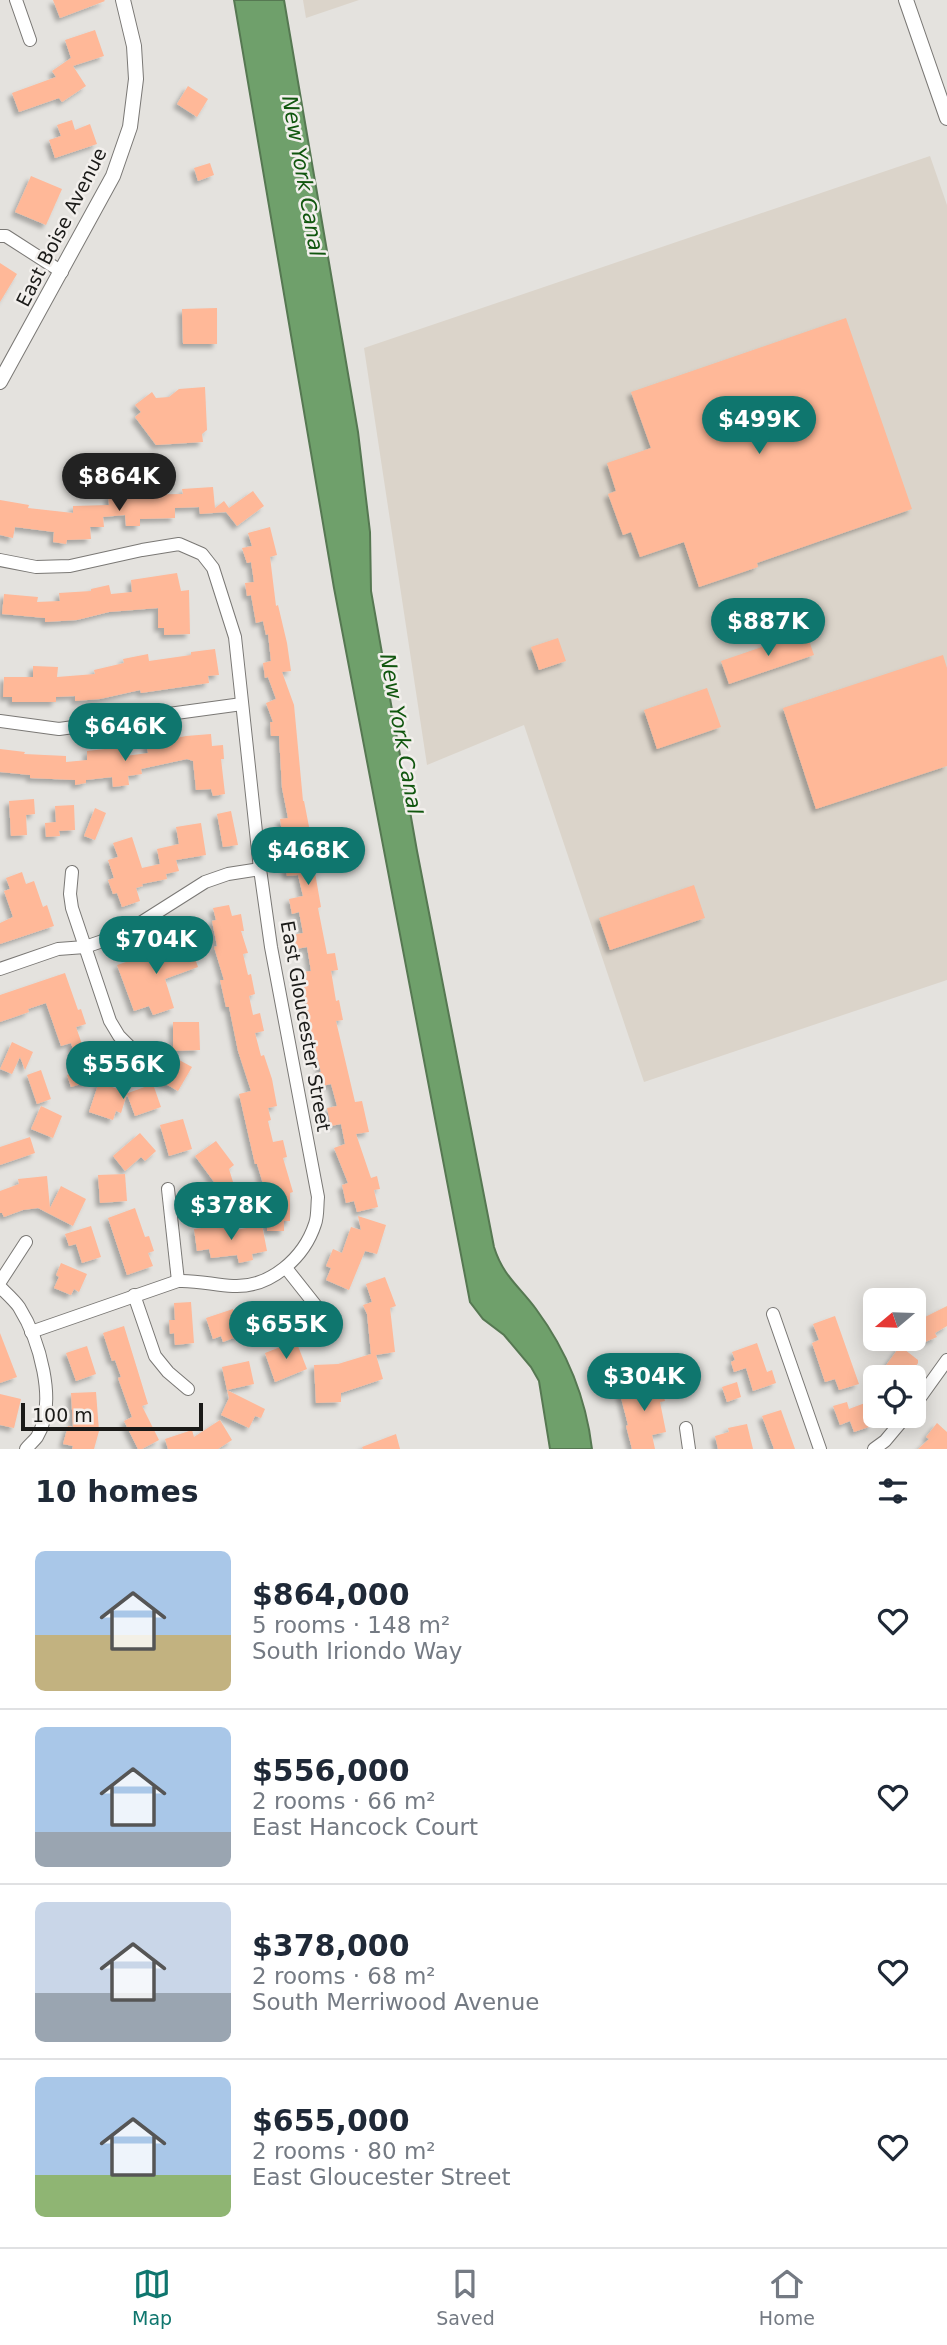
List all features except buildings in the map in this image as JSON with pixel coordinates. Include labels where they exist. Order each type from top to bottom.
[{"type":"street","points":[[16,0],[30,40]]},
{"type":"street","name":"East Boise Avenue","points":[[0,382],[113,176],[130,127],[136,79],[134,46],[123,0]]},
{"type":"street","points":[[906,0],[947,118]]},
{"type":"street","points":[[0,236],[6,236],[62,272]]},
{"type":"street","name":"East Gloucester Street","points":[[0,560],[36,567],[70,566],[179,544],[202,554],[213,568],[235,637],[271,947],[318,1197],[315,1223],[304,1245],[286,1268]]},
{"type":"street","points":[[0,721],[59,729],[242,704]]},
{"type":"street","points":[[0,969],[58,949],[85,947],[123,934],[205,882],[228,874],[260,869]]},
{"type":"street","points":[[72,872],[72,908],[110,1021],[119,1036],[133,1049]]},
{"type":"street","points":[[168,1189],[178,1281]]},
{"type":"street","points":[[26,1242],[0,1285],[18,1306],[31,1332],[44,1372],[47,1396],[44,1417],[37,1437],[26,1449]]},
{"type":"street","points":[[31,1332],[178,1281],[196,1280],[235,1286],[254,1283],[286,1268],[328,1321]]},
{"type":"street","points":[[134,1295],[155,1356],[168,1372],[188,1389]]},
{"type":"street","points":[[773,1314],[820,1449]]},
{"type":"street","points":[[926,1389],[947,1360]]},
{"type":"street","points":[[686,1428],[689,1449]]},
{"type":"street","points":[[874,1449],[896,1428]]},
{"type":"shaded area","points":[[303,0],[359,0],[306,18]]},
{"type":"shaded area","points":[[930,156],[947,205],[947,980],[644,1082],[524,725],[427,765],[364,348]]},
{"type":"water","name":"New York Canal","points":[[234,0],[284,0],[358,432],[370,532],[371,591],[417,851],[494,1247],[507,1273],[536,1309],[566,1358],[580,1393],[592,1449],[550,1449],[539,1381],[531,1367],[504,1335],[483,1319],[470,1302],[334,588]]}]
